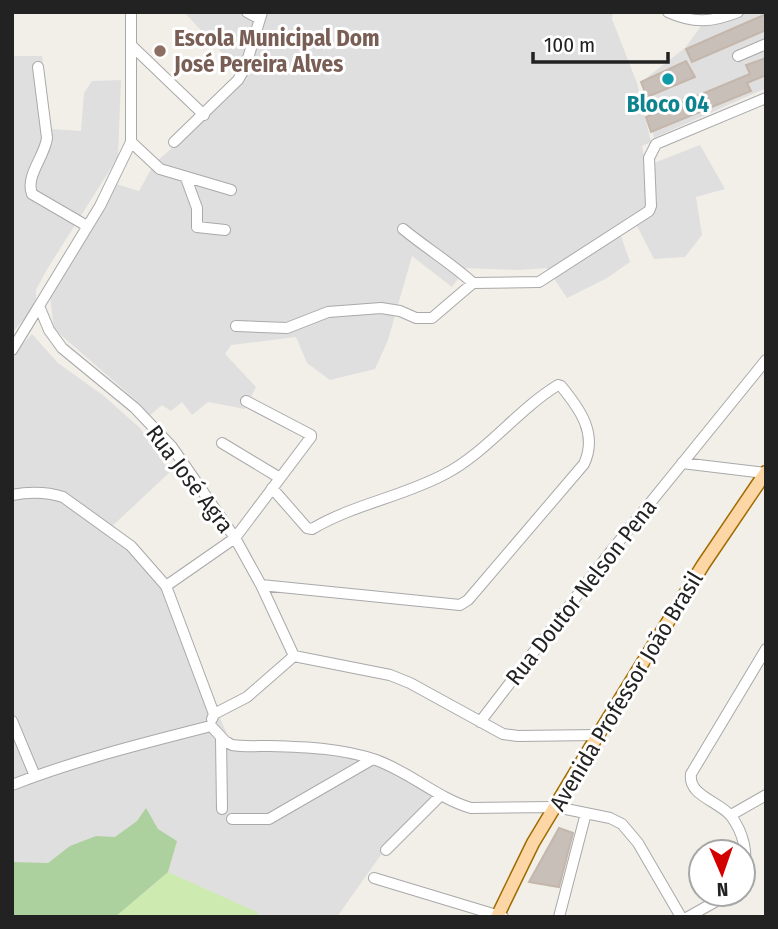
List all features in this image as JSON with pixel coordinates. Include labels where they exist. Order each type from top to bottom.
[{"type":"main road","name":"Avenida Professor João Brasil","points":[[499,916],[533,843],[598,735],[765,472]]},
{"type":"street","points":[[12,350],[117,174],[131,142],[131,12]]},
{"type":"street","points":[[174,142],[238,80],[261,16],[247,12]]},
{"type":"street","points":[[668,12],[679,17],[710,21],[738,12]]},
{"type":"street","points":[[738,56],[766,44]]},
{"type":"street","points":[[131,45],[204,115]]},
{"type":"street","points":[[38,67],[47,138],[46,147],[30,181],[30,190],[32,194],[87,226]]},
{"type":"street","points":[[236,326],[287,328],[328,313],[381,308],[419,319],[432,318],[473,284],[539,282],[649,211],[652,206],[649,158],[656,144],[766,98]]},
{"type":"street","points":[[131,142],[160,169],[230,190]]},
{"type":"street","points":[[186,178],[197,208],[197,227],[225,230]]},
{"type":"street","points":[[403,229],[473,284]]},
{"type":"street","name":"Rua José Agra","points":[[38,306],[49,330],[62,348],[135,408],[162,436],[235,538],[295,656]]},
{"type":"street","name":"Rua Doutor Nelson Pena","points":[[480,722],[612,550],[766,360]]},
{"type":"street","points":[[261,585],[460,605],[584,464],[590,444],[584,417],[558,385],[447,473],[419,486],[330,517],[312,529],[307,528],[272,488]]},
{"type":"street","points":[[166,586],[235,538],[311,436],[246,401]]},
{"type":"street","points":[[222,443],[280,478]]},
{"type":"street","points":[[682,463],[765,472]]},
{"type":"street","points":[[755,486],[766,494]]},
{"type":"street","points":[[12,495],[43,494],[63,497],[131,546],[166,586],[214,714],[211,726]]},
{"type":"street","points":[[739,838],[730,816],[694,789],[690,779],[766,649]]},
{"type":"street","points":[[214,714],[247,697],[295,656],[390,675],[410,683],[503,734],[598,735]]},
{"type":"street","points":[[12,721],[35,776]]},
{"type":"street","points":[[211,726],[221,738],[232,745],[303,747],[346,752],[373,759],[471,808],[556,807],[610,818],[630,832],[681,917]]},
{"type":"street","points":[[12,785],[211,726]]},
{"type":"street","points":[[221,738],[222,809]]},
{"type":"street","points":[[232,819],[269,819],[373,759]]},
{"type":"street","points":[[386,850],[441,795]]},
{"type":"street","points":[[730,816],[766,795]]},
{"type":"street","points":[[559,917],[586,813]]},
{"type":"street","points":[[374,878],[499,916]]},
{"type":"street","points":[[688,917],[704,908]]},
{"type":"shaded area","points":[[184,12],[613,12],[612,19],[637,83],[651,142],[642,146],[646,166],[700,145],[725,189],[696,197],[702,235],[685,257],[654,259],[637,226],[621,236],[630,262],[607,278],[567,298],[547,268],[466,268],[452,287],[412,256],[388,340],[375,369],[330,380],[307,363],[296,337],[231,345],[225,354],[256,387],[245,409],[208,402],[192,415],[182,402],[171,411],[162,405],[149,416],[138,402],[54,329],[50,296],[74,260],[116,184],[139,191],[154,164],[233,93],[235,67]]},
{"type":"shaded area","points":[[732,12],[766,12],[766,88],[654,138],[641,82],[685,48],[704,22]]},
{"type":"shaded area","points":[[12,56],[42,56],[51,129],[81,131],[84,93],[92,81],[121,80],[118,157],[46,271],[36,290],[36,305],[12,333]]},
{"type":"shaded area","points":[[32,334],[58,363],[104,396],[140,428],[170,472],[106,532],[122,542],[162,587],[231,743],[358,755],[439,793],[385,849],[337,917],[12,917],[12,337],[17,350]]},
{"type":"green space","points":[[146,808],[158,829],[177,841],[168,872],[115,917],[12,917],[12,862],[48,863],[70,846],[96,836],[115,837],[137,821]]},
{"type":"green space","points":[[168,872],[257,912],[259,917],[115,917]]},
{"type":"building","points":[[766,14],[766,30],[692,62],[686,49]]},
{"type":"building","points":[[766,58],[766,75],[747,83],[751,91],[651,132],[646,117],[750,74],[746,65]]},
{"type":"building","name":"Bloco 04","points":[[686,61],[695,77],[647,97],[641,82]]},
{"type":"building","points":[[559,828],[573,833],[559,887],[529,882]]},
{"type":"place","name":"Escola Municipal Dom José Pereira Alves","points":[[160,51]]},
{"type":"place","name":"Bloco 04","points":[[668,79]]}]
